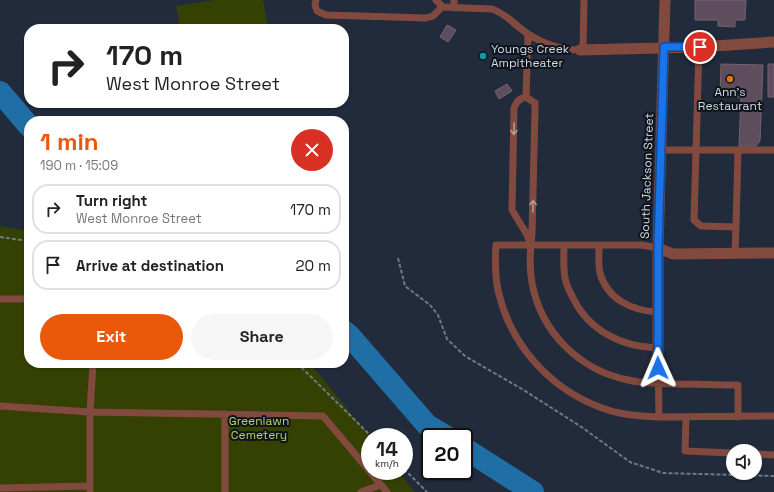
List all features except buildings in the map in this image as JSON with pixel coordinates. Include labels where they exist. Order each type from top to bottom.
[{"type":"street","name":"South Jackson Street","points":[[658,351],[658,248],[665,0]]},
{"type":"street","points":[[582,50],[700,47],[774,42]]},
{"type":"street","points":[[658,248],[673,254],[774,253]]},
{"type":"lane","points":[[316,0],[315,5],[317,10],[326,15],[426,18],[433,16],[442,7]]},
{"type":"lane","points":[[436,0],[442,7],[492,9],[499,11],[528,34],[546,43],[559,48],[582,50],[584,0]]},
{"type":"lane","points":[[454,0],[454,8]]},
{"type":"lane","points":[[526,97],[528,34]]},
{"type":"lane","points":[[700,47],[694,220],[701,226],[736,227]]},
{"type":"lane","points":[[526,97],[519,100],[514,108],[512,210],[531,245]]},
{"type":"lane","points":[[526,97],[535,103],[536,110],[531,281],[536,301],[543,318],[563,345],[589,365],[608,374],[628,380],[658,383],[738,385],[738,417]]},
{"type":"lane","points":[[661,150],[774,150]]},
{"type":"lane","points":[[735,254],[738,150]]},
{"type":"lane","points":[[599,244],[600,272],[604,285],[611,294],[624,304],[641,311],[658,312]]},
{"type":"lane","points":[[658,248],[642,245],[599,244],[496,245],[495,266],[498,289],[506,316],[521,344],[538,366],[553,381],[576,396],[603,408],[629,415],[659,417],[686,418],[774,416]]},
{"type":"lane","points":[[564,245],[565,279],[578,308],[588,320],[609,336],[623,343],[658,351],[659,417]]},
{"type":"lane","points":[[0,299],[24,300]]},
{"type":"lane","points":[[0,488],[90,489],[90,412],[93,368]]},
{"type":"lane","points":[[0,406],[90,412],[323,416],[387,492]]},
{"type":"lane","points":[[225,414],[225,492]]},
{"type":"lane","points":[[686,418],[685,451],[726,453]]},
{"type":"lane","points":[[762,454],[774,455]]},
{"type":"lane","points":[[361,492],[380,484]]},
{"type":"path","points":[[0,237],[24,240]]},
{"type":"path","points":[[398,258],[405,286],[430,304],[438,315],[447,339],[465,356],[522,389],[580,426],[630,462],[662,473],[774,476]]},
{"type":"path","points":[[302,368],[363,428]]},
{"type":"path","points":[[413,478],[427,492]]},
{"type":"green space","points":[[215,0],[263,0],[267,24],[179,24],[176,6]]},
{"type":"green space","name":"Greenlawn Cemetery","points":[[0,226],[24,230],[24,368],[314,368],[363,428],[361,428],[361,480],[405,480],[415,492],[0,492]]},
{"type":"waterway","points":[[0,92],[24,120]]},
{"type":"waterway","points":[[349,335],[427,425],[432,428]]},
{"type":"waterway","points":[[473,454],[533,492]]},
{"type":"place","name":"Youngs Creek Ampitheater","points":[[483,56]]},
{"type":"place","name":"Ann's Restaurant","points":[[730,79]]},
{"type":"route","points":[[658,368],[658,248],[664,47],[700,47]]}]
